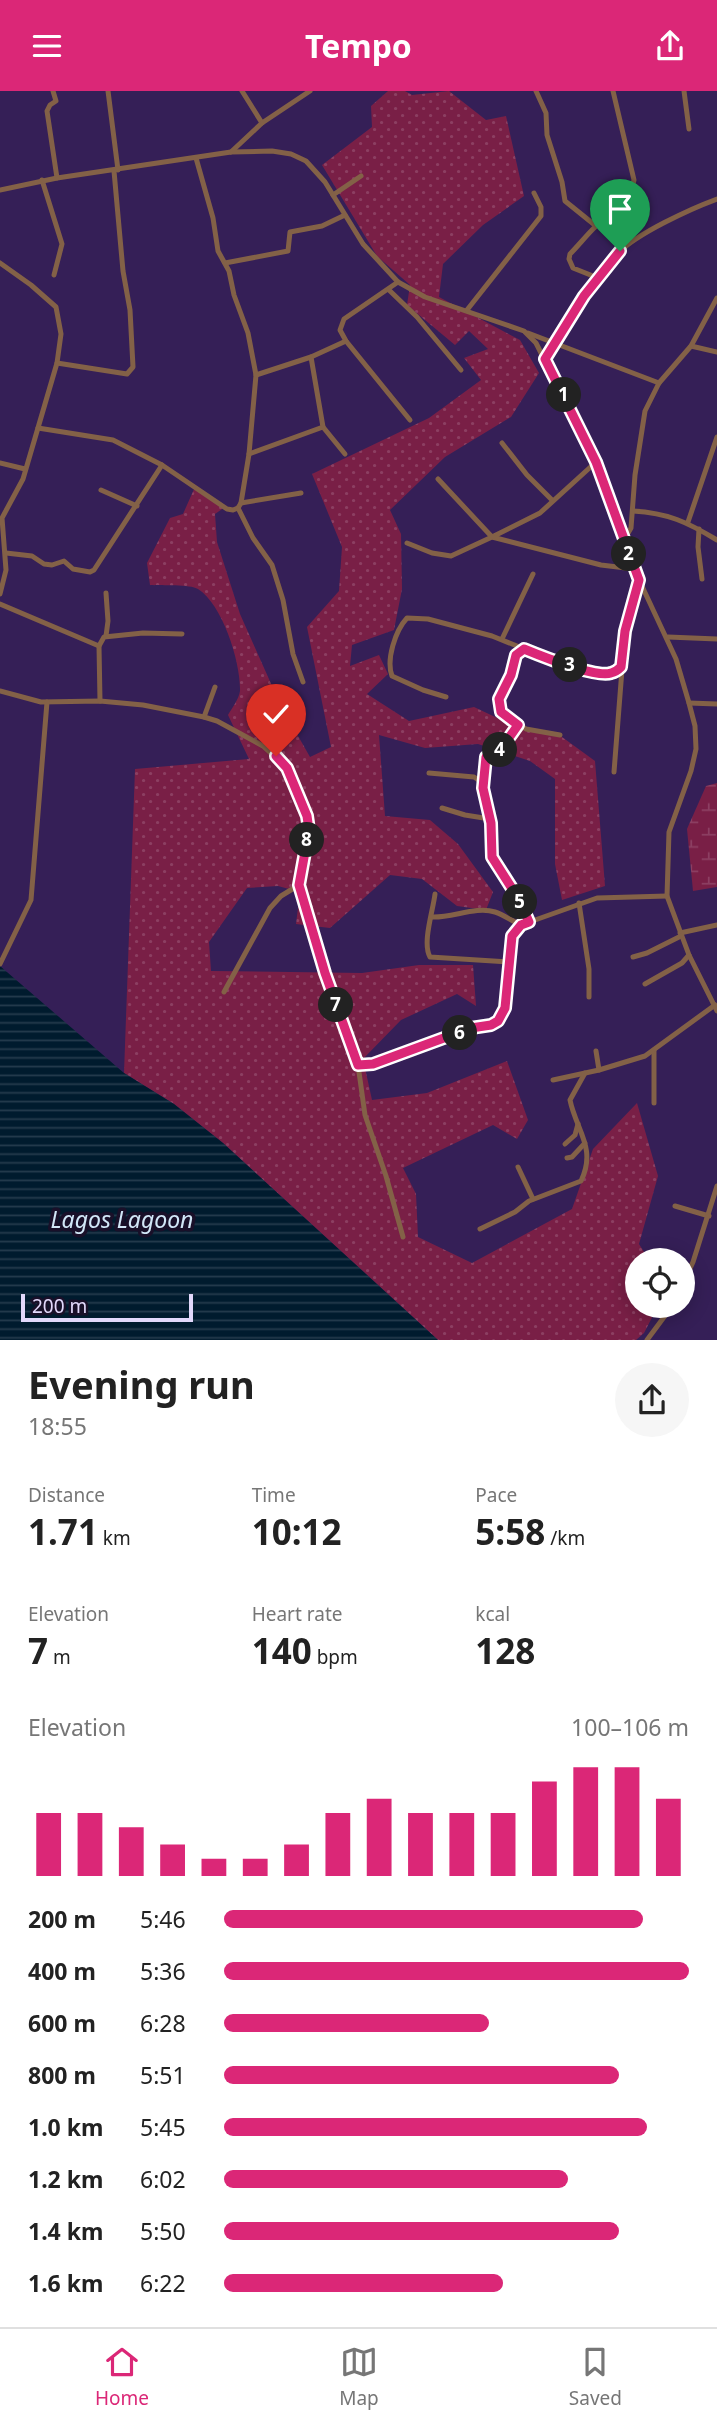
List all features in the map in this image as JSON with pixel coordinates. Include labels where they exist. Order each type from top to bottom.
[{"type":"street","points":[[53,91],[56,101],[47,111],[57,178]]},
{"type":"street","points":[[57,362],[127,374],[133,367],[108,91]]},
{"type":"street","points":[[242,91],[262,123]]},
{"type":"street","points":[[231,152],[262,123],[310,91]]},
{"type":"street","points":[[536,91],[546,113],[547,135],[562,182],[565,201],[596,226]]},
{"type":"street","points":[[598,278],[573,268],[569,259],[570,254],[632,190],[634,180],[613,91]]},
{"type":"street","points":[[684,91],[689,129]]},
{"type":"street","points":[[0,190],[43,180],[231,152],[272,151],[299,156],[325,182],[370,253],[398,282],[425,297],[467,310],[659,383]]},
{"type":"street","points":[[196,158],[214,218],[218,251],[229,271],[234,295],[248,333],[256,375],[249,454],[239,506],[253,538],[272,565],[283,600],[293,654],[303,682]]},
{"type":"street","points":[[333,195],[361,176]]},
{"type":"street","points":[[43,180],[62,244],[54,275]]},
{"type":"street","points":[[467,310],[541,216],[541,207],[534,193]]},
{"type":"street","points":[[545,359],[598,278],[620,251],[639,237],[717,199]]},
{"type":"street","points":[[225,263],[274,252],[284,253],[288,251],[290,232],[322,226],[345,215]]},
{"type":"street","points":[[0,263],[56,307],[61,334],[57,362],[23,479],[2,518],[6,570],[0,594]]},
{"type":"street","points":[[398,282],[344,319],[340,330],[410,421]]},
{"type":"street","points":[[389,290],[418,317],[461,370]]},
{"type":"street","points":[[624,540],[631,530],[635,474],[645,411],[659,383],[691,346],[717,298]]},
{"type":"street","points":[[524,331],[536,343],[545,359],[596,462],[634,569],[667,637],[689,703],[696,737],[695,760],[669,832],[667,896],[680,935],[714,995],[716,1008],[645,1056],[553,1080]]},
{"type":"street","points":[[256,375],[311,357],[346,341]]},
{"type":"street","points":[[691,346],[717,352]]},
{"type":"street","points":[[311,357],[323,427],[345,454]]},
{"type":"street","points":[[249,454],[323,427]]},
{"type":"street","points":[[38,428],[113,440],[162,465],[226,509],[233,510],[239,506],[301,493]]},
{"type":"street","points":[[688,522],[717,437]]},
{"type":"street","points":[[502,443],[527,475],[552,500]]},
{"type":"street","points":[[407,543],[432,553],[458,555],[540,513],[596,462]]},
{"type":"street","points":[[0,463],[25,469]]},
{"type":"street","points":[[6,553],[32,556],[52,565],[64,561],[73,569],[90,572],[94,570],[162,465]]},
{"type":"street","points":[[438,479],[492,537],[601,565],[634,569]]},
{"type":"street","points":[[101,490],[137,506]]},
{"type":"street","points":[[633,511],[661,513],[688,522],[717,540]]},
{"type":"street","points":[[699,529],[702,579]]},
{"type":"street","points":[[502,639],[533,574]]},
{"type":"street","points":[[614,772],[625,631],[639,580]]},
{"type":"street","points":[[100,701],[99,646],[106,636],[108,621],[106,593]]},
{"type":"street","points":[[0,604],[99,646]]},
{"type":"street","points":[[446,697],[392,676],[390,662],[395,638],[404,620],[411,617],[428,619],[502,639],[554,660],[600,673],[611,673],[621,667]]},
{"type":"street","points":[[106,636],[182,634]]},
{"type":"street","points":[[667,637],[717,639]]},
{"type":"street","points":[[524,649],[516,655],[511,675],[499,699],[501,712],[530,731],[560,734]]},
{"type":"street","points":[[204,717],[215,687]]},
{"type":"street","points":[[1,694],[47,702],[100,701],[143,705],[204,717],[217,721],[263,746],[287,768],[302,801],[309,830],[299,885],[325,973],[358,1065],[365,1115],[403,1237]]},
{"type":"street","points":[[0,964],[30,900],[47,702]]},
{"type":"street","points":[[689,703],[717,704]]},
{"type":"street","points":[[518,725],[499,752],[487,755],[483,782],[490,819],[492,857],[520,901],[529,922]]},
{"type":"street","points":[[429,773],[474,776],[483,782]]},
{"type":"street","points":[[442,808],[490,819]]},
{"type":"street","points":[[224,992],[270,908],[281,896],[299,885]]},
{"type":"street","points":[[435,894],[426,946],[430,957],[509,962]]},
{"type":"street","points":[[358,1065],[373,1064],[471,1028],[491,1025],[498,1021],[505,1008],[512,936],[521,925],[579,903],[611,896],[667,896]]},
{"type":"street","points":[[579,903],[589,968],[589,997]]},
{"type":"street","points":[[432,917],[451,917],[479,910],[491,911],[521,925]]},
{"type":"street","points":[[633,957],[647,953],[680,935],[717,925]]},
{"type":"street","points":[[645,984],[682,964],[689,955]]},
{"type":"street","points":[[654,1050],[654,1103]]},
{"type":"street","points":[[596,1051],[599,1070]]},
{"type":"street","points":[[480,1229],[515,1212],[533,1199],[581,1181],[586,1172],[585,1140],[570,1100],[585,1073]]},
{"type":"street","points":[[565,1144],[575,1135],[578,1124]]},
{"type":"street","points":[[566,1158],[572,1157],[585,1140]]},
{"type":"street","points":[[518,1167],[533,1199]]},
{"type":"street","points":[[695,1252],[717,1186]]},
{"type":"street","points":[[675,1206],[709,1216]]},
{"type":"street","points":[[650,1339],[664,1318]]},
{"type":"green space","points":[[388,91],[405,91],[412,95],[449,91],[486,120],[506,116],[524,196],[483,225],[443,264],[439,297],[520,340],[539,373],[511,417],[445,457],[390,510],[401,534],[402,589],[394,630],[352,645],[350,666],[379,655],[388,674],[367,694],[409,721],[474,707],[510,724],[562,737],[595,761],[605,886],[562,900],[555,864],[555,779],[530,761],[478,744],[425,748],[379,735],[385,816],[430,820],[458,844],[493,892],[486,910],[457,906],[422,879],[390,875],[330,928],[296,924],[300,892],[278,886],[247,888],[209,942],[211,971],[362,973],[419,965],[473,965],[476,1006],[457,994],[401,1020],[363,1059],[372,1100],[427,1093],[507,1061],[528,1120],[517,1139],[493,1125],[403,1168],[416,1194],[418,1237],[472,1263],[572,1209],[593,1149],[637,1103],[658,1176],[639,1244],[642,1248],[625,1248],[625,1318],[652,1318],[644,1333],[636,1340],[438,1340],[223,1143],[174,1104],[124,1073],[135,769],[249,759],[228,715],[240,691],[240,679],[234,651],[223,621],[207,597],[194,587],[150,585],[147,563],[170,518],[183,514],[195,487],[225,507],[215,514],[217,542],[240,614],[281,706],[310,757],[331,747],[307,627],[339,591],[342,547],[312,474],[429,418],[481,380],[464,358],[488,349],[469,331],[455,345],[407,305],[410,285],[377,256],[322,165],[372,127],[371,106]]},
{"type":"green space","points":[[717,783],[717,887],[693,891],[687,829],[706,786]]},
{"type":"water","name":"Lagos Lagoon","points":[[0,966],[124,1073],[174,1104],[223,1143],[438,1340],[0,1340]]},
{"type":"route","points":[[276,756],[287,768],[307,816],[309,830],[299,885],[325,973],[358,1065],[368,1066],[424,1044],[498,1021],[505,1008],[512,936],[516,929],[529,922],[520,901],[494,863],[490,847],[491,823],[483,788],[486,757],[499,752],[518,725],[501,712],[499,699],[511,675],[516,655],[524,649],[600,673],[615,672],[621,667],[625,631],[639,580],[596,462],[545,359],[584,296],[620,251]]}]
